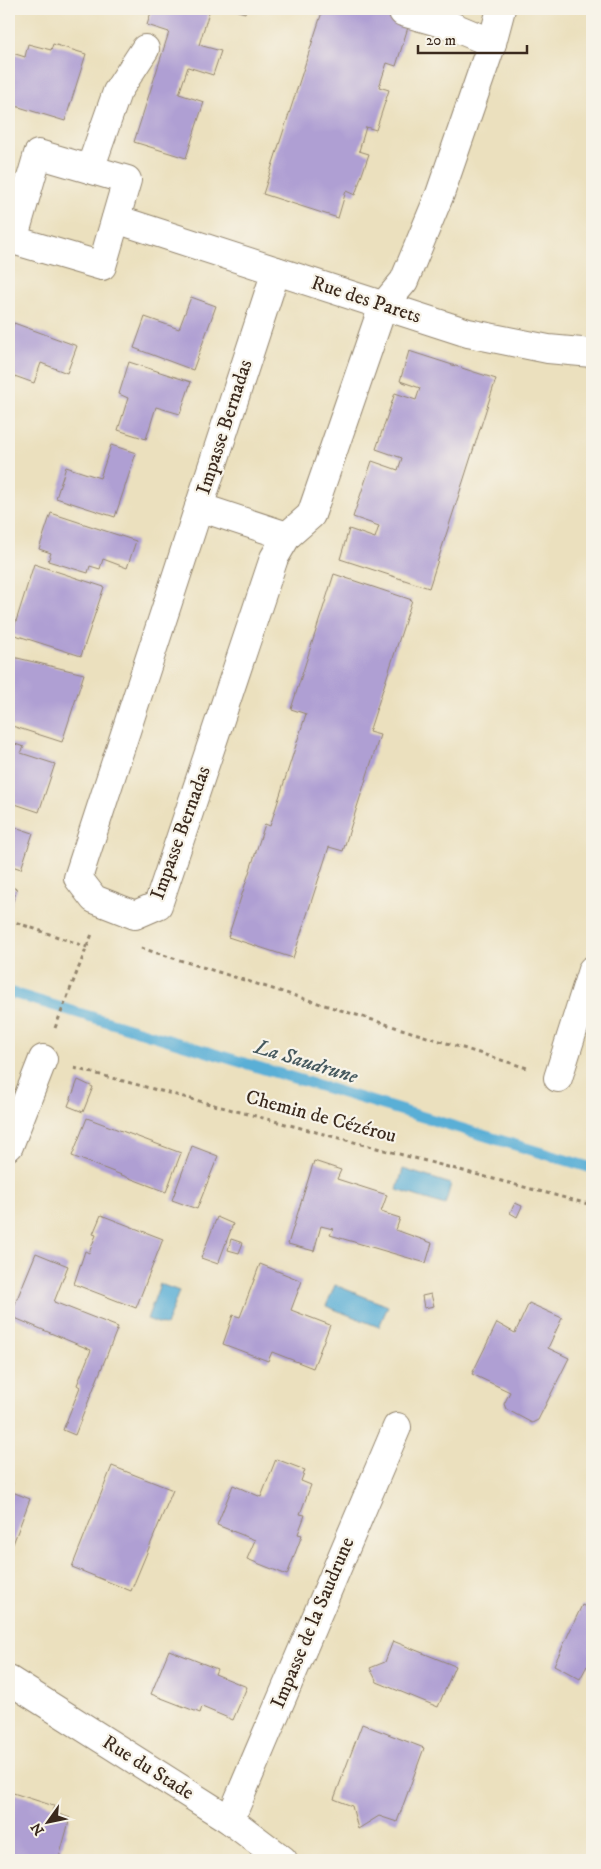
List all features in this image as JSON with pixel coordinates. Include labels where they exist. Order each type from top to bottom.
[{"type":"street","points":[[383,306],[404,281],[440,194],[492,43],[500,9]]},
{"type":"street","points":[[403,12],[449,25],[492,43]]},
{"type":"street","points":[[90,169],[117,92],[145,49]]},
{"type":"street","points":[[38,154],[90,169],[127,180],[102,266],[13,240],[17,194],[38,154]]},
{"type":"street","name":"Rue des Parets","points":[[116,219],[468,333],[548,349],[592,353]]},
{"type":"street","name":"Impasse Bernadas","points":[[276,271],[78,878],[94,899],[135,915],[158,906],[274,558],[287,536],[311,515],[383,306]]},
{"type":"street","points":[[199,507],[287,536]]},
{"type":"street","points":[[558,1078],[592,970]]},
{"type":"street","points":[[9,1146],[43,1059]]},
{"type":"street","name":"Impasse de la Saudrune","points":[[230,1820],[397,1427]]},
{"type":"street","name":"Rue du Stade","points":[[9,1680],[230,1820],[283,1860]]},
{"type":"path","points":[[56,1024],[105,904]]},
{"type":"path","points":[[9,920],[86,947]]},
{"type":"path","points":[[140,948],[558,1078]]},
{"type":"path","name":"Chemin de Cézérou","points":[[43,1059],[592,1205]]},
{"type":"water","points":[[403,1169],[451,1184],[445,1205],[397,1190]]},
{"type":"water","points":[[160,1284],[179,1291],[166,1326],[147,1319]]},
{"type":"water","points":[[335,1285],[388,1306],[379,1327],[326,1306]]},
{"type":"building","points":[[152,9],[210,9],[199,45],[221,51],[213,75],[188,67],[179,94],[204,102],[186,158],[134,142],[169,32],[147,25]]},
{"type":"building","points":[[231,9],[246,9],[245,13]]},
{"type":"building","points":[[323,9],[397,9],[409,24],[396,66],[387,63],[379,87],[389,90],[376,130],[366,127],[359,151],[369,154],[355,195],[346,191],[338,218],[263,194]]},
{"type":"building","points":[[28,44],[51,50],[53,44],[86,54],[65,121],[9,104],[9,52],[25,57]]},
{"type":"building","points":[[191,297],[216,306],[193,370],[134,348],[145,317],[179,329]]},
{"type":"building","points":[[14,323],[77,346],[67,373],[41,363],[34,383],[9,374],[9,338]]},
{"type":"building","points":[[409,351],[496,379],[429,588],[340,559],[349,529],[375,538],[379,526],[353,517],[372,461],[398,470],[402,458],[376,449],[395,393],[416,400],[420,388],[400,381]]},
{"type":"building","points":[[129,362],[191,382],[180,414],[156,407],[146,439],[118,430],[128,398],[119,394]]},
{"type":"building","points":[[111,445],[136,453],[115,517],[56,498],[66,467],[100,478]]},
{"type":"building","points":[[51,513],[136,541],[127,568],[103,559],[100,569],[90,566],[88,573],[48,561],[51,553],[39,549]]},
{"type":"building","points":[[34,564],[104,587],[81,656],[12,634]]},
{"type":"building","points":[[334,574],[412,600],[369,732],[380,735],[343,851],[329,847],[293,958],[228,937],[265,824],[270,826],[306,714],[291,709]]},
{"type":"building","points":[[9,656],[84,674],[62,742],[9,725]]},
{"type":"building","points":[[9,742],[24,747],[21,753],[55,764],[39,812],[9,802]]},
{"type":"building","points":[[9,825],[33,833],[21,869],[9,865]]},
{"type":"building","points":[[9,886],[17,889],[9,912]]},
{"type":"building","points":[[78,1080],[93,1087],[83,1112],[68,1106]]},
{"type":"building","points":[[87,1118],[181,1153],[166,1192],[72,1156]]},
{"type":"building","points":[[192,1146],[218,1156],[197,1209],[172,1200]]},
{"type":"building","points":[[314,1161],[341,1170],[337,1179],[387,1195],[381,1212],[400,1218],[396,1230],[432,1243],[426,1263],[330,1235],[333,1229],[321,1226],[314,1251],[288,1244]]},
{"type":"building","points":[[515,1203],[522,1206],[517,1217],[510,1213]]},
{"type":"building","points":[[101,1215],[163,1239],[136,1308],[74,1284],[85,1251],[89,1253],[96,1235],[93,1234]]},
{"type":"building","points":[[217,1217],[233,1224],[218,1264],[201,1258]]},
{"type":"building","points":[[231,1239],[243,1243],[239,1253],[228,1250]]},
{"type":"building","points":[[36,1253],[68,1266],[54,1302],[118,1327],[75,1435],[63,1430],[80,1387],[77,1385],[91,1350],[10,1316]]},
{"type":"building","points":[[260,1264],[302,1281],[291,1310],[330,1325],[313,1368],[272,1352],[268,1361],[223,1344],[233,1315],[240,1317]]},
{"type":"building","points":[[431,1294],[434,1306],[424,1308],[422,1296]]},
{"type":"building","points":[[529,1303],[562,1318],[548,1348],[569,1358],[538,1420],[532,1423],[506,1409],[504,1404],[510,1392],[472,1374],[497,1323],[515,1333]]},
{"type":"building","points":[[276,1459],[305,1470],[301,1481],[311,1485],[300,1514],[305,1515],[298,1534],[302,1535],[287,1575],[247,1559],[255,1540],[217,1525],[233,1485],[261,1497]]},
{"type":"building","points":[[112,1466],[173,1490],[131,1591],[72,1567]]},
{"type":"building","points":[[9,1481],[13,1483],[10,1491],[30,1499],[13,1544],[9,1543]]},
{"type":"building","points":[[582,1605],[592,1610],[592,1668],[587,1666],[580,1679],[554,1665]]},
{"type":"building","points":[[393,1641],[455,1666],[438,1707],[377,1682],[370,1668],[385,1662]]},
{"type":"building","points":[[169,1650],[217,1669],[215,1674],[247,1687],[233,1720],[202,1707],[200,1713],[151,1694]]},
{"type":"building","points":[[362,1724],[424,1748],[397,1822],[379,1816],[358,1829],[352,1806],[334,1799]]},
{"type":"building","points":[[10,1792],[54,1806],[52,1812],[70,1818],[59,1858],[50,1856],[49,1860],[9,1860]]},
{"type":"waterway","name":"La Saudrune","points":[[9,992],[592,1168]]}]
